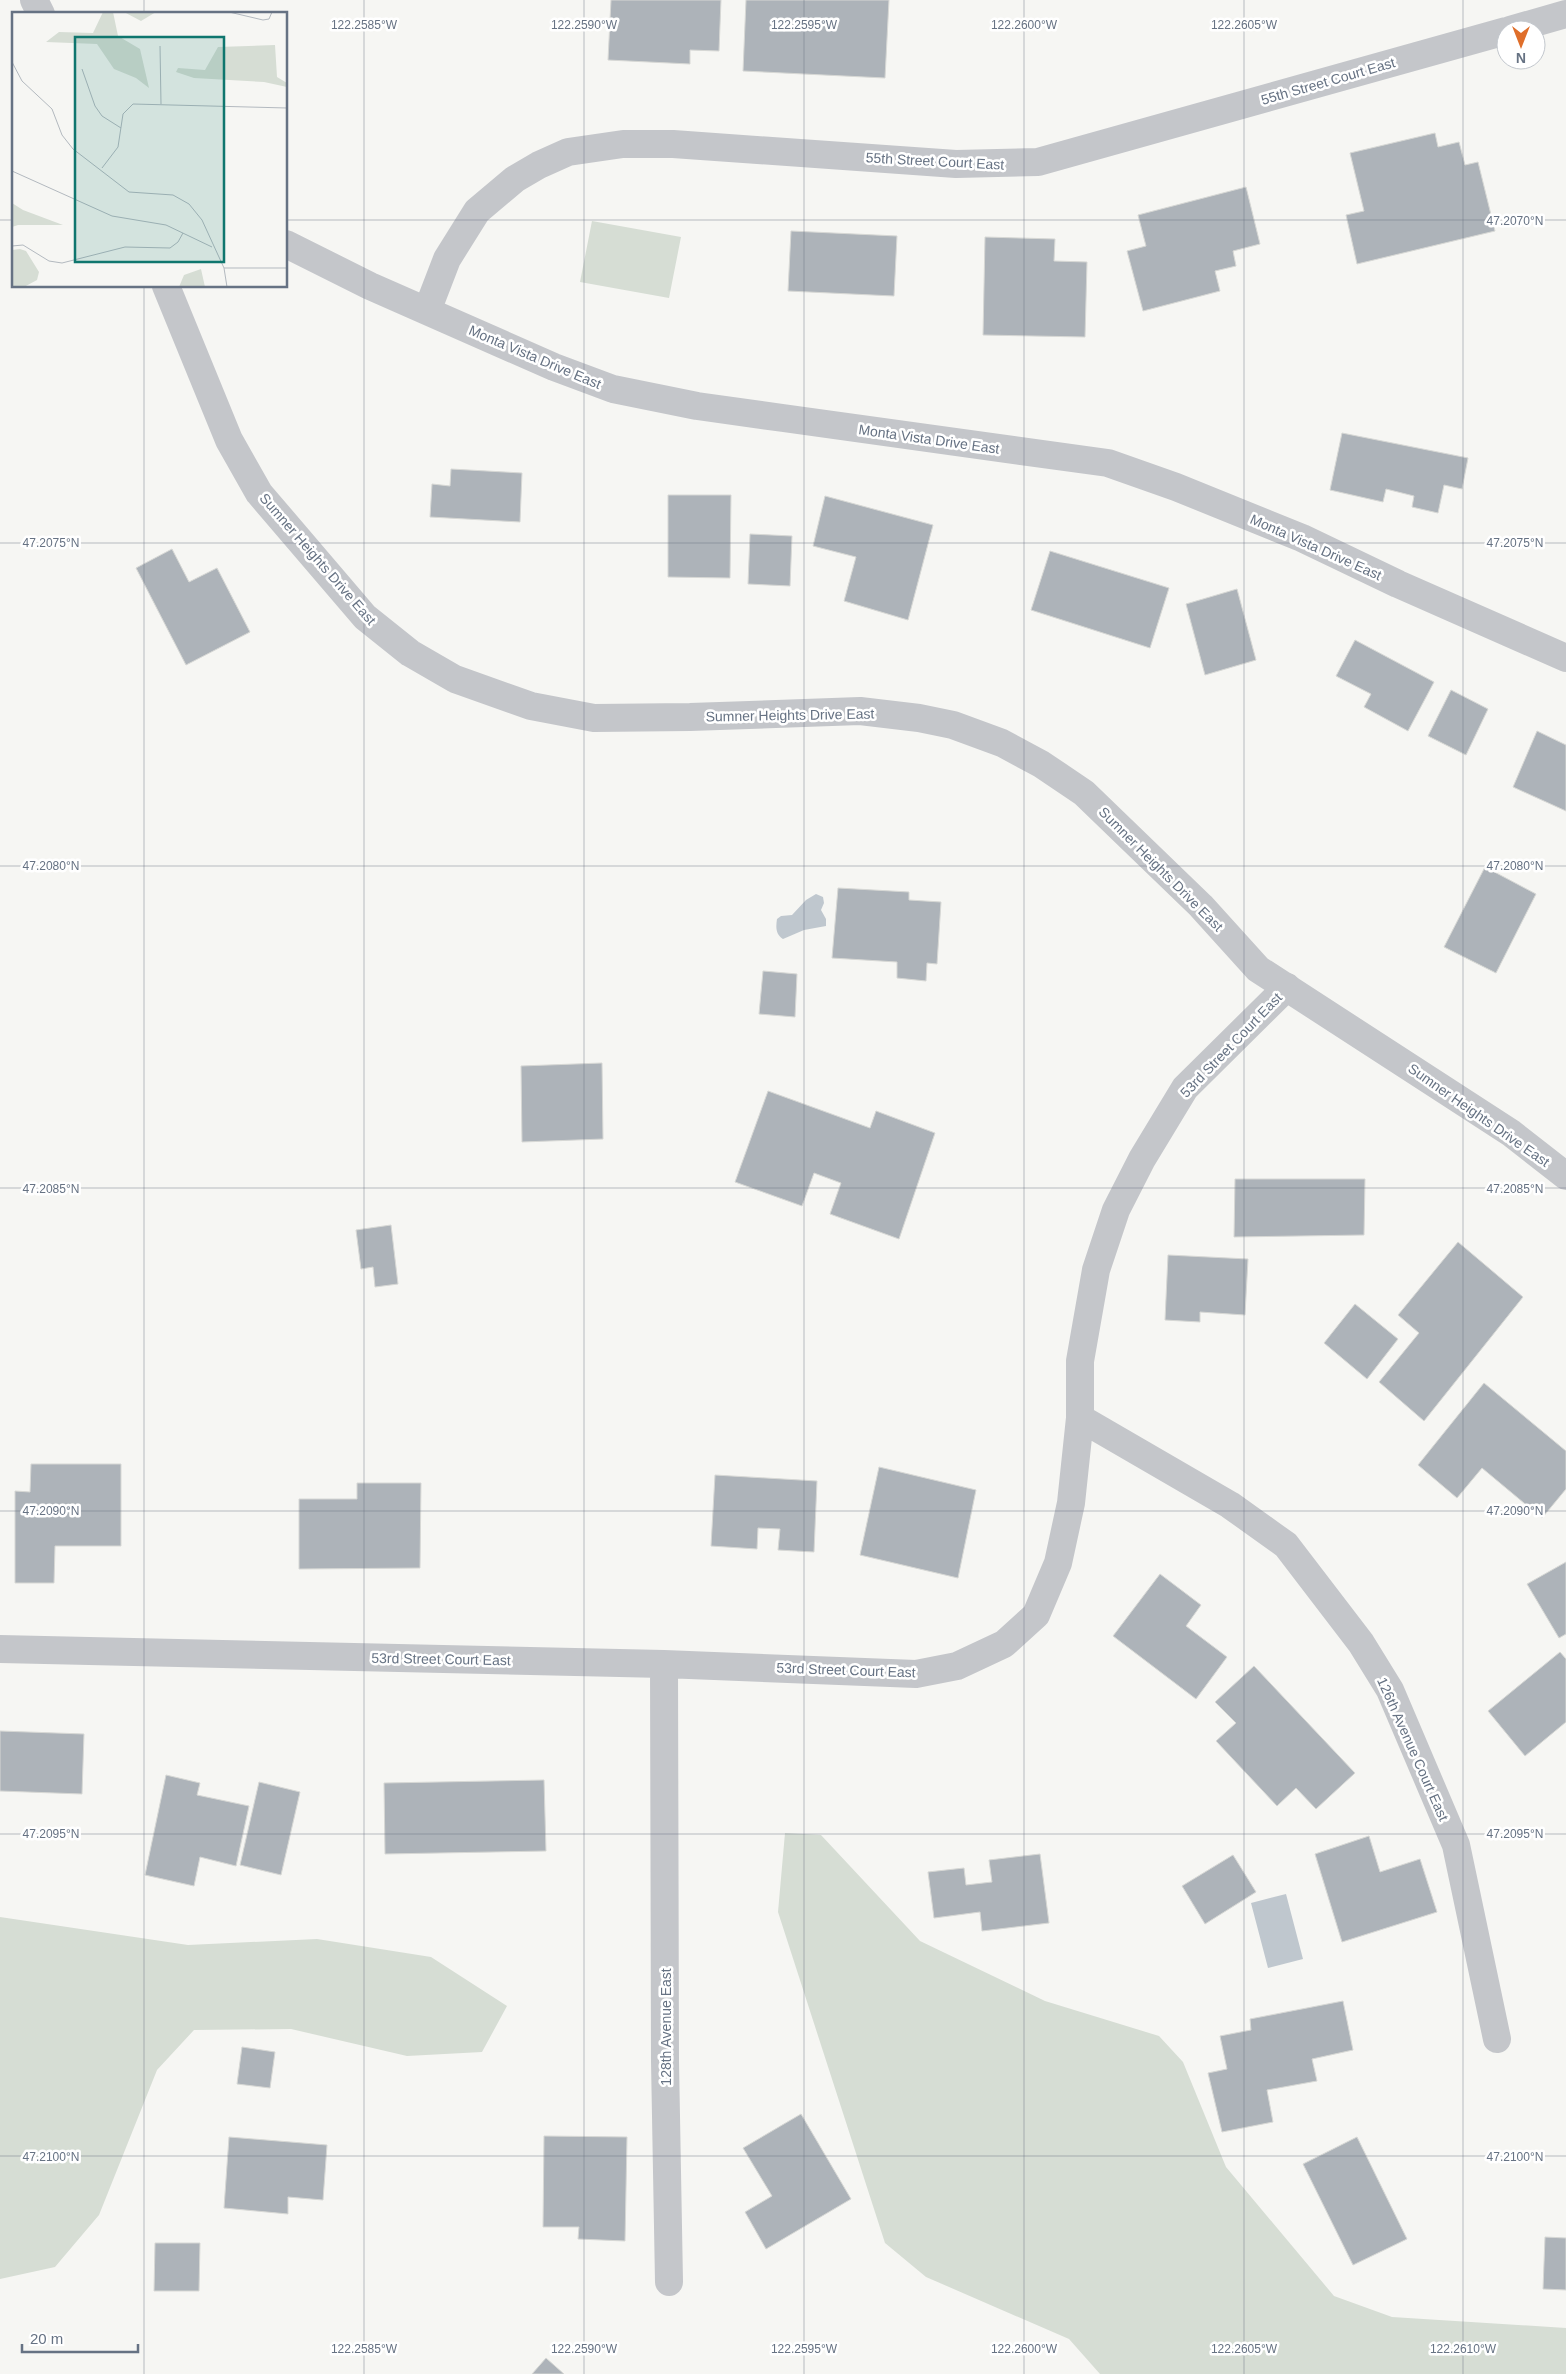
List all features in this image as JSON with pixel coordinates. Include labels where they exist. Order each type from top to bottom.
[{"type":"street","points":[[34,0],[40,12]]},
{"type":"street","points":[[1545,20],[1566,14]]},
{"type":"street","name":"55th Street Court East","points":[[427,311],[447,259],[477,211],[515,179],[539,165],[568,152],[623,144],[673,144],[956,164],[1038,162],[1496,34]]},
{"type":"street","name":"Monta Vista Drive East","points":[[288,245],[427,311],[554,367],[614,390],[697,406],[1108,463],[1176,487],[1302,538],[1398,584],[1566,658]]},
{"type":"street","name":"Sumner Heights Drive East","points":[[167,288],[229,440],[260,493],[365,617],[410,653],[463,682],[531,706],[594,718],[690,717],[860,711],[919,718],[953,725],[1002,743],[1041,764],[1084,793],[1201,906],[1258,969],[1511,1133],[1566,1176]]},
{"type":"street","name":"53rd Street Court East","points":[[0,1649],[664,1664],[916,1674],[957,1666],[1004,1644],[1036,1615],[1058,1562],[1071,1502],[1080,1418],[1080,1361],[1096,1270],[1116,1210],[1142,1159],[1185,1088],[1287,987]]},
{"type":"street","name":"126th Avenue Court East","points":[[1080,1418],[1230,1505],[1286,1545],[1360,1643],[1390,1690],[1456,1844],[1497,2039]]},
{"type":"street","name":"128th Avenue East","points":[[664,1664],[665,2052],[669,2282]]},
{"type":"shaded area","points":[[592,221],[681,237],[669,298],[580,282]]},
{"type":"shaded area","points":[[816,894],[823,897],[824,903],[821,910],[826,919],[826,926],[804,930],[783,939],[780,937],[776,924],[777,919],[781,916],[792,915],[806,900]]},
{"type":"shaded area","points":[[785,1833],[821,1835],[920,1941],[1045,2001],[1159,2036],[1183,2062],[1226,2167],[1334,2296],[1392,2317],[1566,2328],[1566,2374],[1100,2374],[1069,2339],[926,2277],[885,2243],[778,1912]]},
{"type":"shaded area","points":[[1286,1894],[1303,1959],[1268,1968],[1251,1903]]},
{"type":"shaded area","points":[[0,1917],[188,1945],[317,1939],[431,1957],[507,2006],[482,2052],[407,2056],[291,2029],[194,2030],[157,2070],[99,2215],[55,2267],[0,2279]]},
{"type":"building","points":[[611,0],[721,0],[719,51],[690,50],[690,64],[608,60]]},
{"type":"building","points":[[746,0],[889,0],[885,78],[743,71]]},
{"type":"building","points":[[1435,133],[1438,147],[1459,142],[1465,165],[1478,162],[1495,231],[1357,264],[1346,215],[1364,211],[1350,153]]},
{"type":"building","points":[[1246,187],[1260,244],[1233,251],[1236,266],[1215,271],[1220,291],[1143,311],[1127,251],[1146,246],[1138,215]]},
{"type":"building","points":[[791,231],[897,236],[894,296],[788,291]]},
{"type":"building","points":[[985,237],[1055,239],[1054,261],[1087,262],[1085,337],[983,335]]},
{"type":"building","points":[[1342,433],[1468,458],[1462,489],[1444,485],[1438,513],[1412,507],[1414,496],[1386,489],[1383,502],[1330,490]]},
{"type":"building","points":[[451,469],[522,473],[520,522],[430,517],[432,484],[450,486]]},
{"type":"building","points":[[668,495],[731,495],[730,578],[668,577]]},
{"type":"building","points":[[825,496],[933,525],[908,620],[844,601],[856,557],[813,546]]},
{"type":"building","points":[[750,534],[792,536],[790,586],[748,584]]},
{"type":"building","points":[[172,549],[189,582],[217,568],[250,632],[186,665],[136,568]]},
{"type":"building","points":[[1050,551],[1169,588],[1150,648],[1031,610]]},
{"type":"building","points":[[1237,589],[1256,660],[1205,675],[1186,604]]},
{"type":"building","points":[[1355,640],[1434,682],[1408,731],[1364,707],[1371,694],[1336,676]]},
{"type":"building","points":[[1451,690],[1488,709],[1466,755],[1428,736]]},
{"type":"building","points":[[1537,731],[1566,745],[1566,811],[1513,787]]},
{"type":"building","points":[[1485,867],[1536,894],[1496,973],[1444,947]]},
{"type":"building","points":[[838,888],[909,892],[909,900],[941,902],[937,964],[927,963],[926,981],[897,978],[897,962],[832,958]]},
{"type":"building","points":[[763,971],[797,974],[795,1017],[759,1014]]},
{"type":"building","points":[[602,1063],[603,1139],[522,1142],[521,1066]]},
{"type":"building","points":[[768,1091],[870,1128],[876,1111],[935,1133],[899,1239],[830,1214],[841,1183],[814,1173],[802,1206],[735,1182]]},
{"type":"building","points":[[1235,1179],[1365,1179],[1364,1235],[1234,1237]]},
{"type":"building","points":[[391,1225],[398,1284],[375,1287],[373,1267],[361,1269],[356,1230]]},
{"type":"building","points":[[1458,1242],[1523,1297],[1424,1421],[1379,1382],[1419,1333],[1398,1315]]},
{"type":"building","points":[[1168,1255],[1248,1259],[1245,1315],[1200,1312],[1200,1322],[1165,1320]]},
{"type":"building","points":[[1355,1304],[1398,1339],[1367,1379],[1324,1343]]},
{"type":"building","points":[[1484,1383],[1566,1451],[1566,1489],[1542,1518],[1482,1468],[1457,1498],[1418,1465]]},
{"type":"building","points":[[31,1464],[121,1464],[121,1546],[55,1546],[54,1583],[15,1583],[15,1491],[30,1492]]},
{"type":"building","points":[[879,1467],[976,1490],[958,1578],[860,1555]]},
{"type":"building","points":[[715,1475],[817,1481],[814,1552],[778,1550],[780,1529],[758,1528],[757,1549],[711,1546]]},
{"type":"building","points":[[357,1483],[421,1483],[420,1568],[299,1569],[299,1499],[357,1499]]},
{"type":"building","points":[[1566,1562],[1566,1634],[1559,1638],[1527,1584]]},
{"type":"building","points":[[1160,1574],[1201,1605],[1186,1626],[1227,1657],[1196,1699],[1113,1636]]},
{"type":"building","points":[[1560,1652],[1566,1659],[1566,1722],[1525,1756],[1488,1711]]},
{"type":"building","points":[[1254,1666],[1355,1773],[1316,1809],[1296,1788],[1277,1806],[1216,1741],[1236,1723],[1215,1702]]},
{"type":"building","points":[[0,1731],[84,1734],[82,1794],[0,1791]]},
{"type":"building","points":[[166,1775],[200,1783],[197,1795],[249,1806],[236,1866],[200,1857],[194,1886],[145,1875]]},
{"type":"building","points":[[544,1780],[546,1851],[385,1854],[384,1783]]},
{"type":"building","points":[[259,1782],[300,1792],[281,1875],[240,1865]]},
{"type":"building","points":[[1369,1836],[1380,1872],[1420,1859],[1437,1912],[1342,1942],[1315,1854]]},
{"type":"building","points":[[1040,1854],[1049,1923],[982,1931],[980,1912],[934,1918],[928,1872],[964,1868],[966,1885],[992,1882],[989,1860]]},
{"type":"building","points":[[1233,1855],[1256,1892],[1205,1924],[1182,1886]]},
{"type":"building","points":[[1343,2001],[1353,2050],[1312,2059],[1317,2081],[1267,2090],[1273,2122],[1222,2132],[1208,2073],[1227,2069],[1220,2036],[1251,2030],[1250,2019]]},
{"type":"building","points":[[242,2047],[275,2052],[270,2088],[237,2084]]},
{"type":"building","points":[[801,2114],[851,2199],[766,2249],[745,2212],[772,2196],[743,2148]]},
{"type":"building","points":[[544,2136],[627,2137],[625,2241],[578,2239],[579,2227],[543,2227]]},
{"type":"building","points":[[229,2137],[327,2145],[323,2200],[288,2197],[288,2214],[224,2208]]},
{"type":"building","points":[[1357,2137],[1407,2239],[1353,2265],[1303,2164]]},
{"type":"building","points":[[1545,2237],[1566,2238],[1566,2290],[1543,2289]]},
{"type":"building","points":[[155,2243],[200,2243],[199,2291],[154,2291]]},
{"type":"building","points":[[546,2358],[564,2374],[532,2374]]}]
